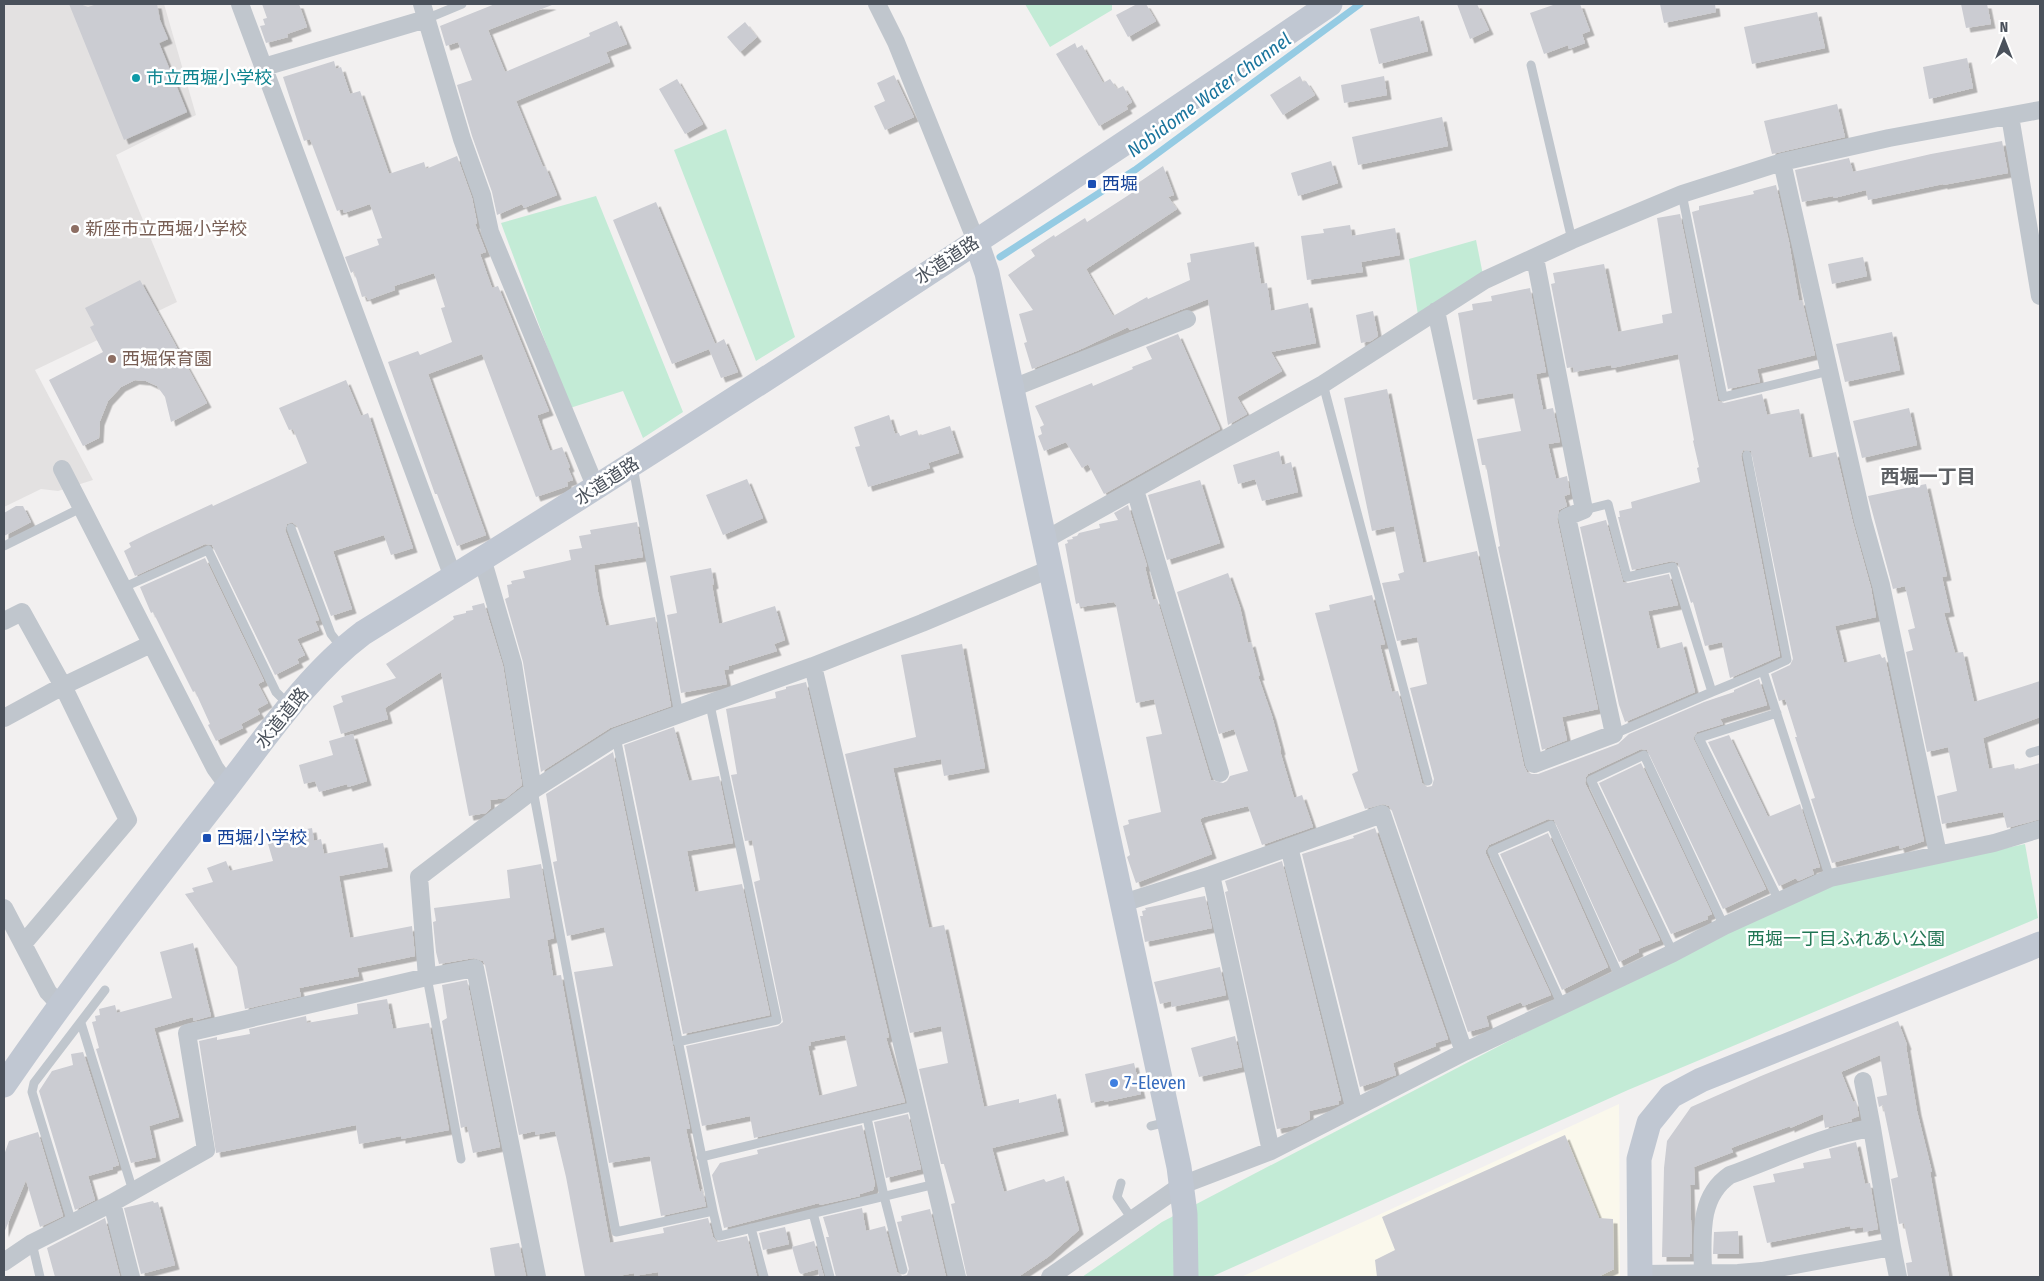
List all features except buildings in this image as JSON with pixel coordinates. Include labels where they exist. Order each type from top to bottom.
[{"type":"street","points":[[240,4],[453,577]]},
{"type":"street","points":[[876,4],[896,42],[987,273],[1010,389],[1123,903],[1160,1124],[1182,1185],[1186,1214],[1186,1277]]},
{"type":"street","name":"水道道路","points":[[4,1085],[149,887],[291,706],[323,667],[342,648],[362,632],[596,488],[1113,152],[1330,4]]},
{"type":"street","points":[[264,68],[424,12],[462,140],[482,195],[490,232],[596,488]]},
{"type":"street","points":[[1043,541],[1323,384],[1485,280],[1572,240],[1682,194],[1782,162],[1889,138],[2040,110]]},
{"type":"street","points":[[2010,116],[2040,296]]},
{"type":"street","points":[[1782,162],[1863,521],[1881,586],[1938,854]]},
{"type":"street","points":[[1436,311],[1534,764],[1614,734],[1567,517],[1584,510],[1535,258]]},
{"type":"street","points":[[1010,389],[1187,319]]},
{"type":"street","points":[[62,469],[215,768],[228,786]]},
{"type":"street","points":[[1135,490],[1220,773]]},
{"type":"street","points":[[482,558],[513,664],[532,790]]},
{"type":"street","points":[[428,977],[419,877],[532,790],[616,737],[813,666],[1050,569]]},
{"type":"street","points":[[4,622],[22,612],[63,686],[128,820],[23,944]]},
{"type":"street","points":[[4,718],[63,686],[151,644]]},
{"type":"street","points":[[813,666],[957,1277]]},
{"type":"street","points":[[1123,903],[1211,875],[1382,814],[1464,1052]]},
{"type":"street","points":[[1050,1277],[1182,1185],[1271,1151],[1464,1052],[1778,901],[1830,878],[1994,843],[2040,829]]},
{"type":"street","points":[[1289,847],[1354,1107]]},
{"type":"street","points":[[1211,875],[1271,1151]]},
{"type":"street","points":[[4,908],[48,992],[61,1006]]},
{"type":"street","points":[[1892,1247],[1762,1271],[1703,1275],[1640,1276],[1639,1159],[1649,1123],[1671,1096],[1701,1080],[2040,944]]},
{"type":"street","points":[[4,1262],[32,1243],[112,1203],[206,1150],[187,1033],[428,977],[475,968],[537,1277]]},
{"type":"street","points":[[1863,1081],[1898,1277]]},
{"type":"street","points":[[1703,1275],[1705,1211],[1709,1199],[1721,1181],[1832,1136],[1872,1128]]},
{"type":"street","points":[[112,1203],[131,1277]]},
{"type":"lane","points":[[424,12],[462,4]]},
{"type":"lane","points":[[1531,65],[1572,240]]},
{"type":"lane","points":[[1682,194],[1723,397],[1829,371]]},
{"type":"lane","points":[[1323,384],[1428,781]]},
{"type":"lane","points":[[1614,734],[1787,660],[1747,455]]},
{"type":"lane","points":[[633,464],[679,715]]},
{"type":"lane","points":[[1584,510],[1608,504],[1627,577],[1674,568],[1712,692]]},
{"type":"lane","points":[[4,546],[81,508]]},
{"type":"lane","points":[[291,528],[331,634],[342,648]]},
{"type":"lane","points":[[122,588],[208,550],[276,692],[291,706]]},
{"type":"lane","points":[[1763,671],[1830,878]]},
{"type":"lane","points":[[678,1042],[776,1020],[710,704]]},
{"type":"lane","points":[[1777,713],[1699,738],[1778,901]]},
{"type":"lane","points":[[616,737],[701,1157],[719,1236],[935,1184]]},
{"type":"lane","points":[[2030,753],[2040,750]]},
{"type":"lane","points":[[1673,953],[1592,780],[1644,755],[1724,926]]},
{"type":"lane","points":[[532,790],[616,1232],[713,1212]]},
{"type":"lane","points":[[1562,1005],[1492,851],[1551,825],[1620,978]]},
{"type":"lane","points":[[428,977],[461,1159]]},
{"type":"lane","points":[[72,1223],[32,1092],[34,1082],[105,990]]},
{"type":"lane","points":[[81,1023],[134,1191]]},
{"type":"lane","points":[[701,1157],[916,1106]]},
{"type":"lane","points":[[867,1118],[903,1270]]},
{"type":"lane","points":[[1121,1183],[1117,1197],[1132,1219]]},
{"type":"lane","points":[[813,1213],[830,1277]]},
{"type":"lane","points":[[751,1228],[764,1277]]},
{"type":"lane","points":[[32,1243],[40,1277]]},
{"type":"shaded area","name":"新座市立西堀小学校","points":[[4,4],[164,4],[196,115],[116,155],[177,302],[35,370],[93,480],[58,491],[41,489],[4,507]]},
{"type":"shaded area","points":[[1619,1104],[1620,1277],[1241,1277],[1374,1217]]},
{"type":"green space","points":[[1025,4],[1112,4],[1112,10],[1050,47]]},
{"type":"green space","points":[[726,129],[795,337],[756,361],[674,150]]},
{"type":"green space","points":[[596,196],[683,412],[643,438],[623,391],[570,408],[501,223]]},
{"type":"green space","points":[[1476,240],[1483,275],[1418,315],[1409,259]]},
{"type":"green space","name":"西堀一丁目ふれあい公園","points":[[2025,844],[2038,918],[1628,1090],[1211,1277],[1082,1277],[1162,1222],[1620,983],[1831,885]]},
{"type":"waterway","name":"Nobidome Water Channel","points":[[1000,257],[1135,170],[1360,4]]},
{"type":"place","name":"市立西堀小学校","points":[[136,78]]},
{"type":"place","name":"西堀","points":[[1092,184]]},
{"type":"place","name":"新座市立西堀小学校","points":[[75,229]]},
{"type":"place","name":"西堀保育園","points":[[112,359]]},
{"type":"place","name":"西堀小学校","points":[[207,838]]},
{"type":"place","name":"7-Eleven","points":[[1114,1083]]},
{"type":"district","name":"西堀一丁目","points":[[1928,476]]}]
